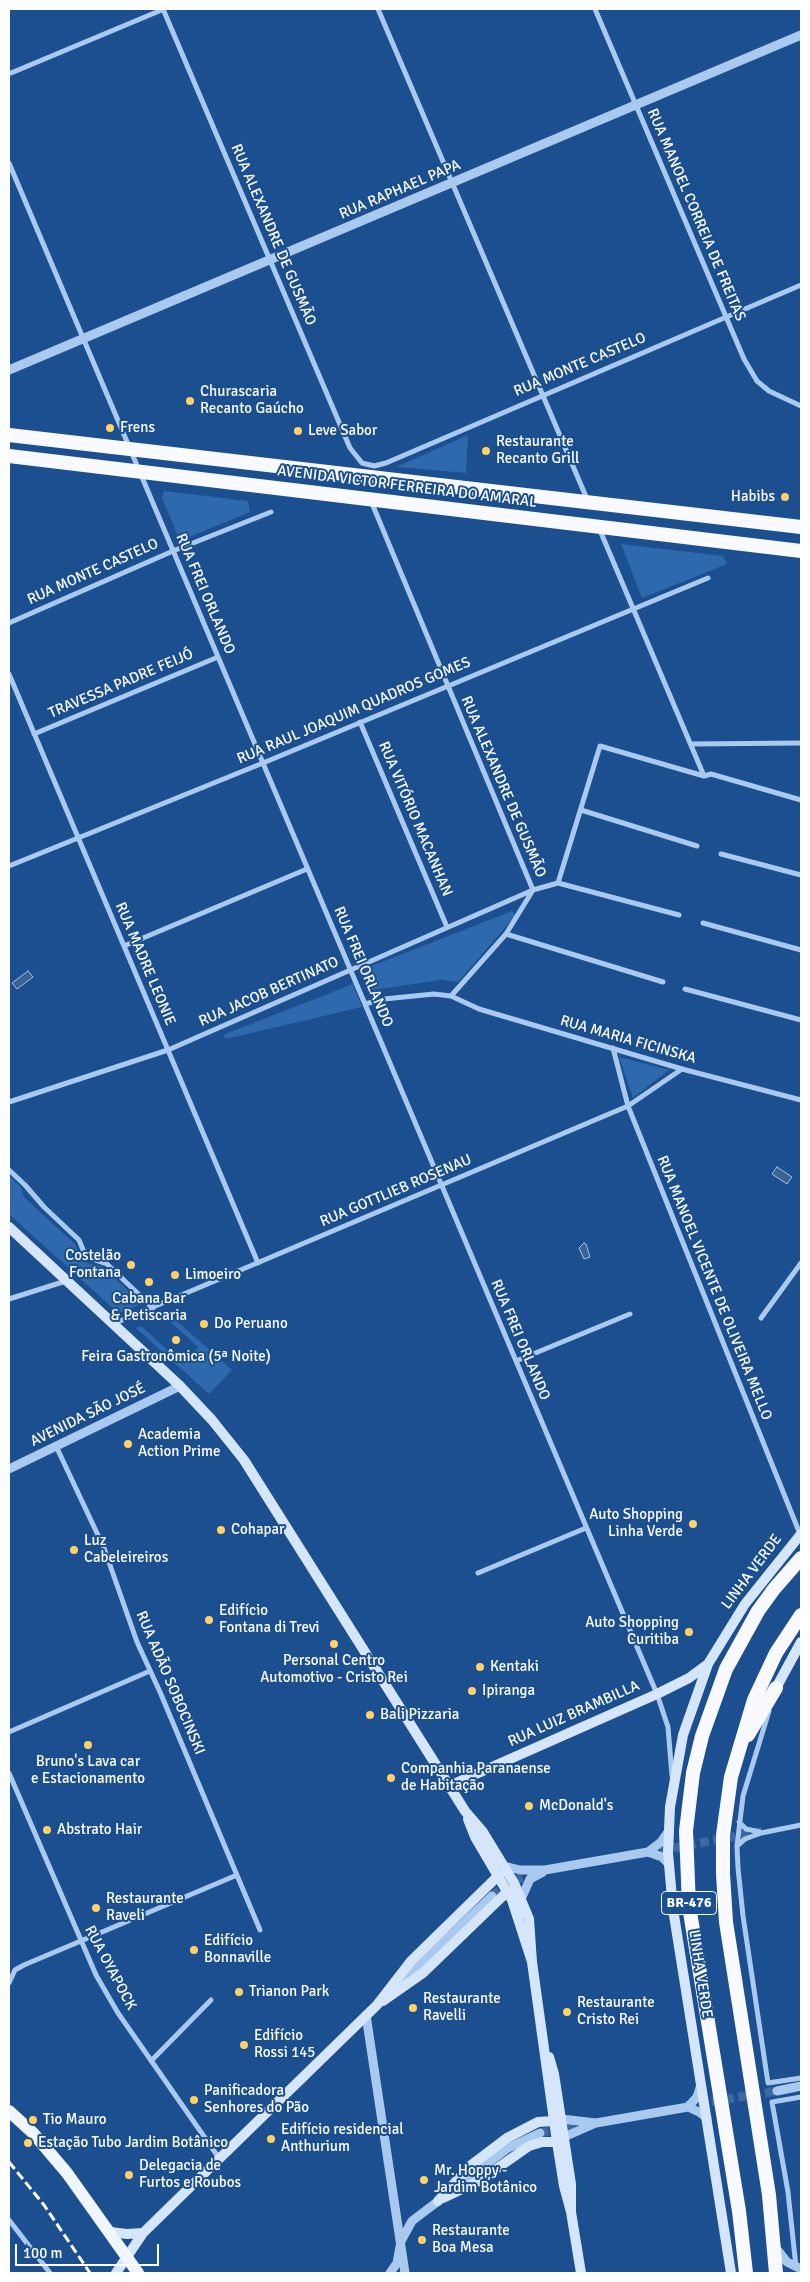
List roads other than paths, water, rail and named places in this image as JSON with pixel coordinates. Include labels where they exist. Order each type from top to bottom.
[{"type":"highway","name":"AVENIDA VICTOR FERREIRA DO AMARAL","points":[[9,434],[801,527]]},
{"type":"highway","name":"AVENIDA VICTOR FERREIRA DO AMARAL","points":[[9,456],[801,551]]},
{"type":"highway","name":"LINHA VERDE","points":[[746,2273],[739,2211],[689,1906],[686,1831],[693,1773],[702,1736],[726,1669],[758,1611],[801,1558]]},
{"type":"highway","name":"BR-476","points":[[776,2273],[770,2195],[730,1952],[724,1896],[724,1816],[737,1755],[764,1677],[776,1653],[801,1614]]},
{"type":"highway","points":[[737,1755],[776,1688]]},
{"type":"main road","points":[[9,1227],[180,1386],[218,1426],[259,1482],[465,1811],[476,1837],[522,1897],[529,1919],[532,1962],[543,2036],[546,2073],[557,2120],[564,2186],[572,2212],[581,2273]]},
{"type":"main road","name":"LINHA VERDE","points":[[730,2271],[675,1922],[668,1832],[672,1787],[688,1719],[708,1664],[745,1604],[801,1534]]},
{"type":"main road","points":[[776,1688],[800,1646]]},
{"type":"main road","name":"RUA LUIZ BRAMBILLA","points":[[449,1786],[657,1694],[689,1678],[708,1664]]},
{"type":"main road","points":[[501,1870],[519,1916],[532,1962]]},
{"type":"main road","points":[[377,2005],[415,1956],[501,1870]]},
{"type":"main road","points":[[116,2273],[142,2233],[366,2015],[377,2005],[423,1973],[508,1891]]},
{"type":"main road","points":[[9,2111],[50,2153],[110,2232],[138,2273]]},
{"type":"main road","points":[[438,2201],[470,2166],[507,2138],[534,2124],[557,2120]]},
{"type":"main road","points":[[438,2201],[479,2181],[529,2146],[560,2140]]},
{"type":"main road","points":[[110,2232],[142,2233]]},
{"type":"street","points":[[11,73],[163,9]]},
{"type":"street","name":"RUA ALEXANDRE DE GUSMÃO","points":[[163,9],[350,448],[356,459],[368,465]]},
{"type":"street","points":[[378,9],[588,502]]},
{"type":"street","name":"RUA MANOEL CORREIA DE FREITAS","points":[[595,9],[744,359],[757,381],[785,400],[801,406]]},
{"type":"street","name":"RUA RAPHAEL PAPA","points":[[9,370],[801,35]]},
{"type":"street","name":"RUA FREI ORLANDO","points":[[9,163],[657,1694],[668,1727],[672,1787]]},
{"type":"street","name":"RUA MONTE CASTELO","points":[[368,465],[386,463],[542,394],[801,285]]},
{"type":"street","name":"RUA ALEXANDRE DE GUSMÃO","points":[[370,499],[533,890]]},
{"type":"street","name":"RUA MONTE CASTELO","points":[[9,623],[173,551],[270,512]]},
{"type":"street","points":[[598,526],[704,776]]},
{"type":"street","name":"RUA RAUL JOAQUIM QUADROS GOMES","points":[[9,866],[263,763],[708,578]]},
{"type":"street","name":"TRAVESSA PADRE FEIJÓ","points":[[34,734],[218,657]]},
{"type":"street","name":"RUA MADRE LEONIE","points":[[9,674],[258,1263]]},
{"type":"street","name":"RUA VITÓRIO MACANHAN","points":[[360,722],[447,927]]},
{"type":"street","points":[[691,744],[801,742]]},
{"type":"street","points":[[679,915],[558,883],[600,746],[704,776],[710,774],[801,800]]},
{"type":"street","points":[[580,810],[697,846]]},
{"type":"street","points":[[721,854],[801,875]]},
{"type":"street","points":[[124,946],[307,869]]},
{"type":"street","name":"RUA JACOB BERTINATO","points":[[9,1102],[168,1050],[533,890],[558,883]]},
{"type":"street","points":[[365,1004],[434,994],[451,996],[506,934],[533,890]]},
{"type":"street","points":[[704,923],[801,950]]},
{"type":"street","points":[[506,934],[662,982]]},
{"type":"street","points":[[685,989],[801,1020]]},
{"type":"street","name":"RUA MARIA FICINSKA","points":[[451,996],[479,1009],[682,1069],[801,1100]]},
{"type":"street","name":"RUA MANOEL VICENTE DE OLIVEIRA MELLO","points":[[612,1048],[628,1106],[801,1534]]},
{"type":"street","name":"RUA GOTTLIEB ROSENAU","points":[[113,1324],[628,1106],[682,1069]]},
{"type":"street","points":[[9,1170],[79,1240],[86,1257],[107,1264],[153,1308]]},
{"type":"street","points":[[761,1318],[801,1263]]},
{"type":"street","points":[[9,1299],[66,1280]]},
{"type":"street","points":[[516,1361],[630,1314]]},
{"type":"street","name":"AVENIDA SÃO JOSÉ","points":[[9,1469],[180,1386]]},
{"type":"street","name":"RUA ADÃO SOBOCINSKI","points":[[56,1446],[104,1548],[134,1634],[260,1930]]},
{"type":"street","points":[[478,1573],[586,1528]]},
{"type":"street","points":[[9,1732],[150,1671]]},
{"type":"street","points":[[776,1688],[746,1785],[739,1822],[737,1846],[742,1909],[768,2083],[801,2078]]},
{"type":"street","name":"RUA OYAPOCK","points":[[9,1774],[80,1941],[106,1994],[219,2158]]},
{"type":"street","points":[[739,1822],[746,1828],[760,1832]]},
{"type":"street","points":[[737,1846],[745,1839],[760,1832],[801,1825]]},
{"type":"street","points":[[501,1870],[545,1870],[648,1852],[661,1842],[668,1832]]},
{"type":"street","points":[[648,1852],[662,1857],[669,1864]]},
{"type":"street","points":[[522,1897],[530,1879],[545,1870]]},
{"type":"street","points":[[9,1982],[19,1967],[237,1875]]},
{"type":"street","points":[[377,2005],[492,1896]]},
{"type":"street","points":[[151,2061],[211,2000]]},
{"type":"street","points":[[366,2015],[405,2273]]},
{"type":"street","points":[[688,2107],[702,2085]]},
{"type":"street","points":[[777,2091],[801,2086]]},
{"type":"street","points":[[799,2269],[772,2102],[801,2097]]},
{"type":"street","points":[[557,2120],[596,2123],[688,2107],[707,2118]]},
{"type":"street","points":[[560,2140],[596,2123]]},
{"type":"street","points":[[390,2273],[397,2263],[400,2241],[412,2221],[508,2148],[540,2133]]},
{"type":"street","points":[[9,2220],[50,2273]]},
{"type":"street","points":[[775,2247],[787,2262],[799,2269]]},
{"type":"tunnel","points":[[647,1853],[764,1831]]},
{"type":"tunnel","points":[[492,1896],[508,1883],[538,1872]]},
{"type":"tunnel","points":[[685,2106],[777,2091]]},
{"type":"tunnel","points":[[540,2133],[589,2123]]},
{"type":"railway","points":[[9,2162],[44,2205],[90,2273]]},
{"type":"place","name":"Churascaria Recanto Gaúcho","points":[[190,401]]},
{"type":"place","name":"Frens","points":[[110,428]]},
{"type":"place","name":"Leve Sabor","points":[[298,431]]},
{"type":"place","name":"Restaurante Recanto Grill","points":[[486,451]]},
{"type":"place","name":"Habibs","points":[[785,497]]},
{"type":"place","name":"Costelão Fontana","points":[[131,1265]]},
{"type":"place","name":"Limoeiro","points":[[175,1275]]},
{"type":"place","name":"Cabana Bar & Petiscaria","points":[[149,1282]]},
{"type":"place","name":"Do Peruano","points":[[204,1324]]},
{"type":"place","name":"Feira Gastronômica (5ª Noite)","points":[[176,1340]]},
{"type":"place","name":"Academia Action Prime","points":[[128,1444]]},
{"type":"place","name":"Auto Shopping Linha Verde","points":[[693,1524]]},
{"type":"place","name":"Cohapar","points":[[221,1530]]},
{"type":"place","name":"Luz Cabeleireiros","points":[[74,1550]]},
{"type":"place","name":"Edifício Fontana di Trevi","points":[[209,1620]]},
{"type":"place","name":"Auto Shopping Curitiba","points":[[689,1632]]},
{"type":"place","name":"Personal Centro Automotivo - Cristo Rei","points":[[334,1644]]},
{"type":"place","name":"Kentaki","points":[[480,1667]]},
{"type":"place","name":"Ipiranga","points":[[472,1691]]},
{"type":"place","name":"Bali Pizzaria","points":[[370,1715]]},
{"type":"place","name":"Bruno's Lava car e Estacionamento","points":[[88,1745]]},
{"type":"place","name":"Companhia Paranaense de Habitação","points":[[391,1778]]},
{"type":"place","name":"McDonald's","points":[[529,1806]]},
{"type":"place","name":"Abstrato Hair","points":[[47,1830]]},
{"type":"place","name":"Restaurante Raveli","points":[[96,1908]]},
{"type":"place","name":"Edifício Bonnaville","points":[[194,1950]]},
{"type":"place","name":"Trianon Park","points":[[239,1992]]},
{"type":"place","name":"Restaurante Ravelli","points":[[413,2008]]},
{"type":"place","name":"Restaurante Cristo Rei","points":[[567,2012]]},
{"type":"place","name":"Edifício Rossi 145","points":[[244,2045]]},
{"type":"place","name":"Panificadora Senhores do Pão","points":[[194,2100]]},
{"type":"place","name":"Tio Mauro","points":[[33,2120]]},
{"type":"place","name":"Edifício residencial Anthurium","points":[[271,2139]]},
{"type":"place","name":"Estação Tubo Jardim Botânico","points":[[28,2143]]},
{"type":"place","name":"Delegacia de Furtos e Roubos","points":[[129,2175]]},
{"type":"place","name":"Mr. Hoppy - Jardim Botânico","points":[[424,2180]]},
{"type":"place","name":"Restaurante Boa Mesa","points":[[422,2240]]}]
